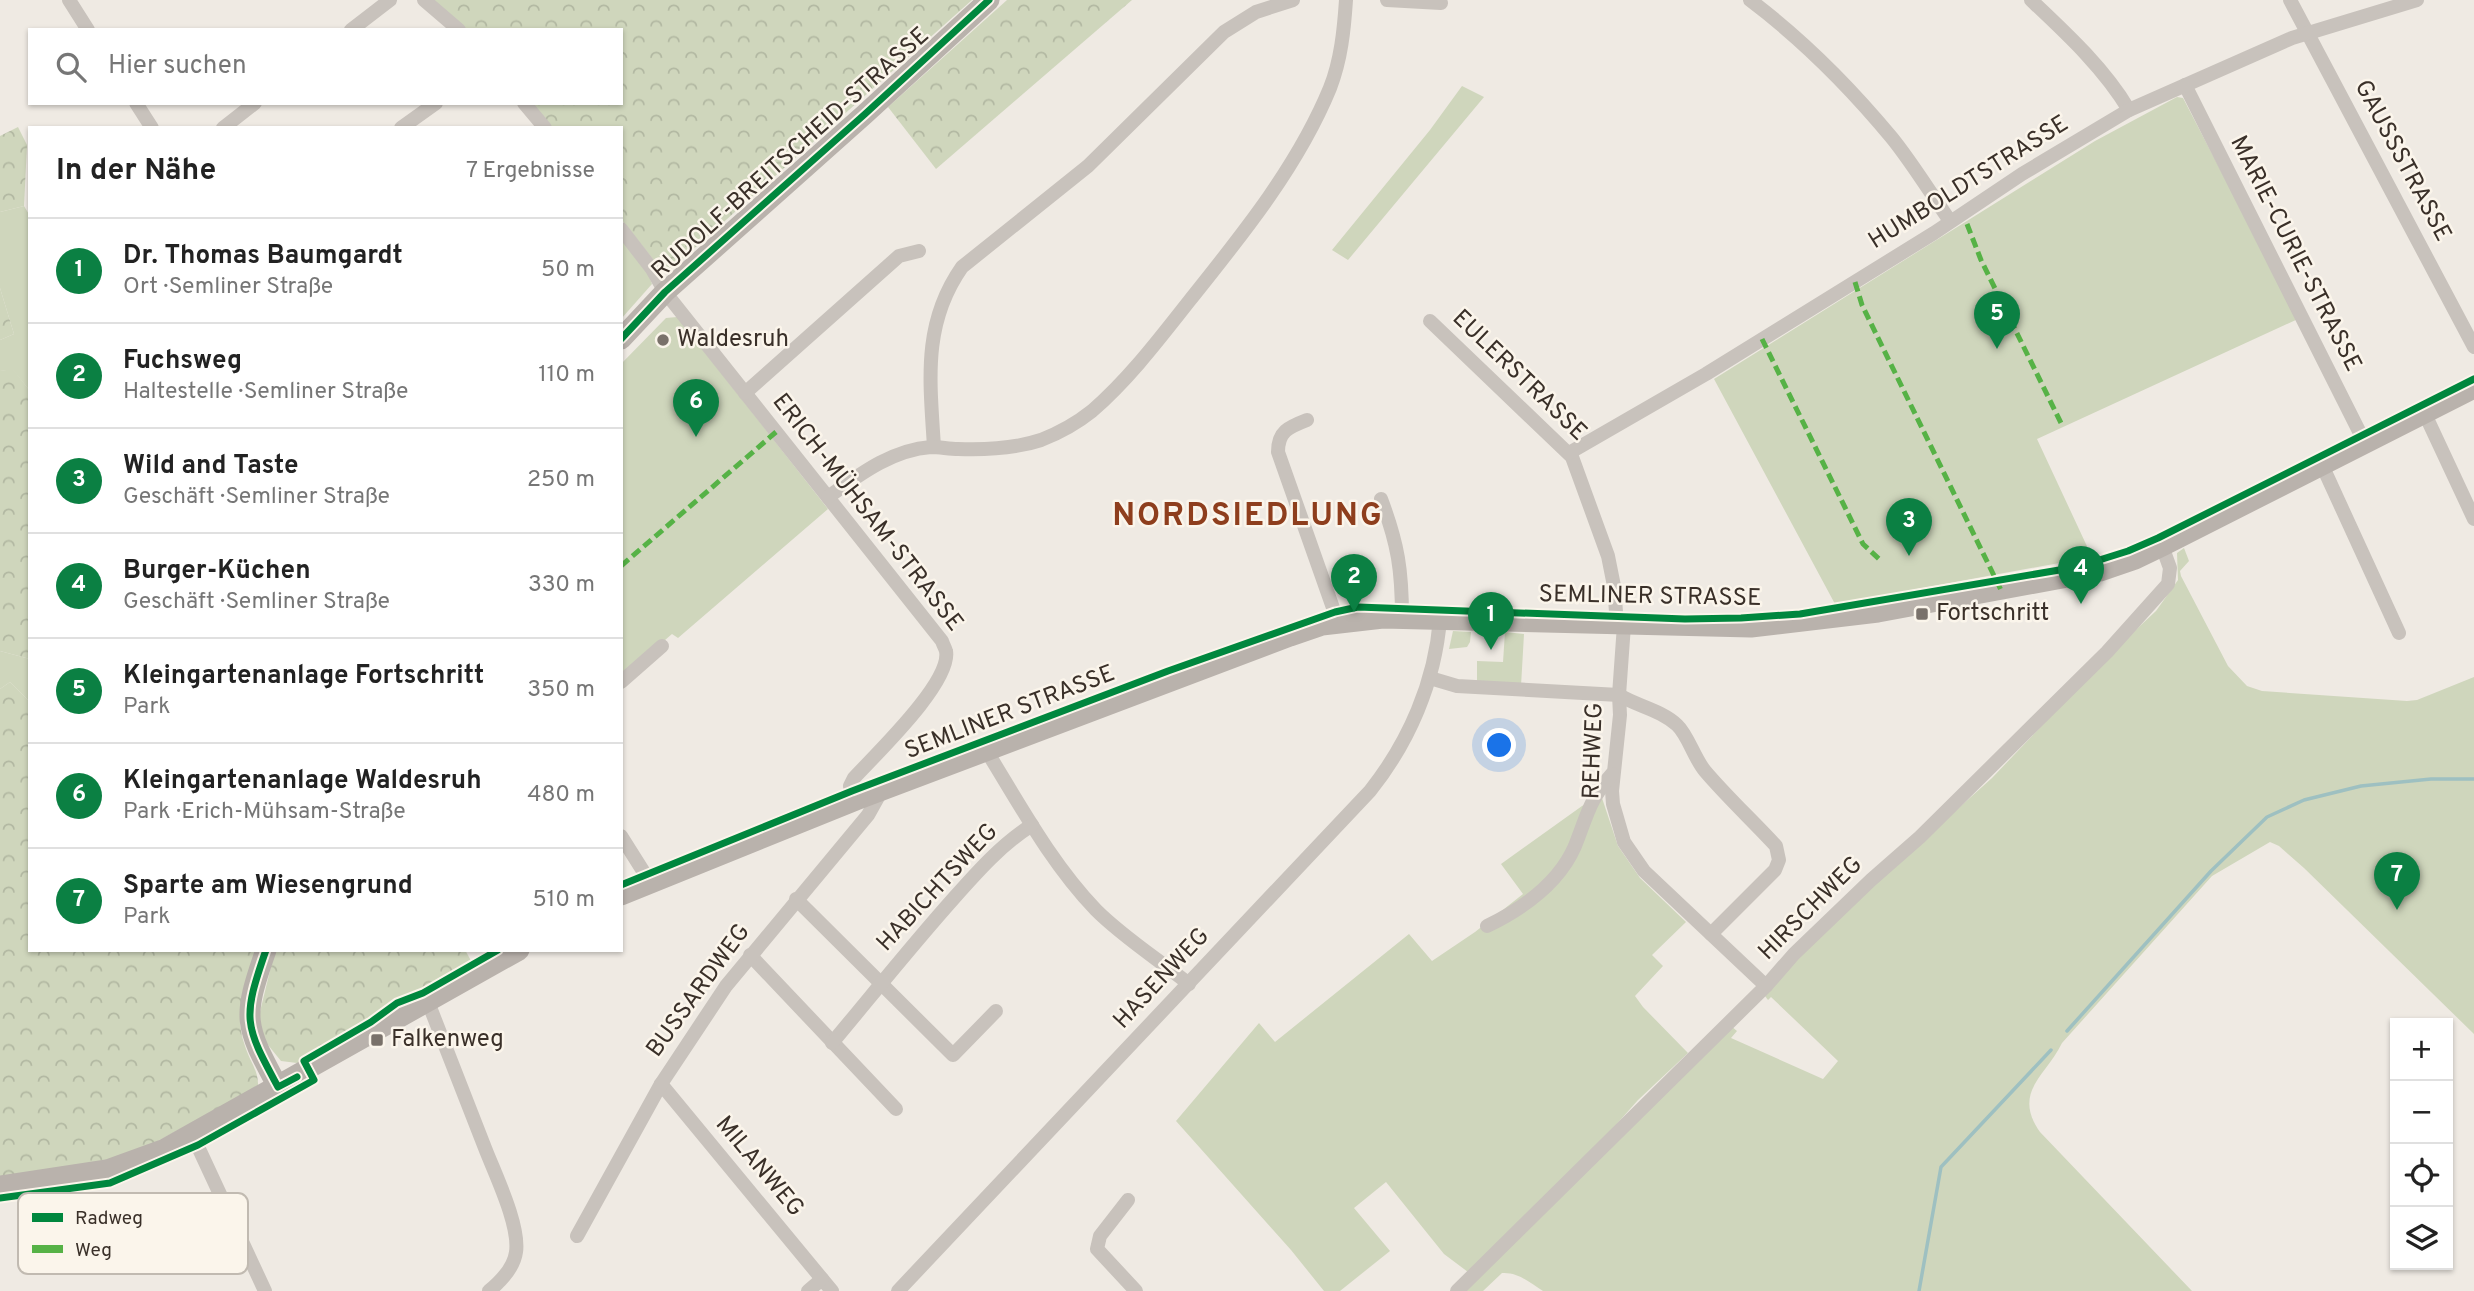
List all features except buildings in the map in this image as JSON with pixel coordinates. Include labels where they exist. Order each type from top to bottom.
[{"type":"street","points":[[69,0],[87,28]]},
{"type":"street","points":[[354,28],[390,0]]},
{"type":"street","points":[[424,0],[457,28]]},
{"type":"street","name":"RUDOLF-BREITSCHEID-STRASSE","points":[[623,336],[665,292],[989,0]]},
{"type":"street","points":[[934,447],[930,351],[939,310],[951,283],[962,267],[1088,166],[1224,32],[1256,12],[1293,0]]},
{"type":"street","points":[[828,497],[880,463],[914,449],[934,447],[995,450],[1041,440],[1089,413],[1135,366],[1217,266],[1253,218],[1299,148],[1331,85],[1340,51],[1346,0]]},
{"type":"street","points":[[1387,0],[1441,3]]},
{"type":"street","points":[[1749,0],[1785,27],[1830,67],[1893,140],[1950,221]]},
{"type":"street","points":[[2031,0],[2077,45],[2120,95],[2129,110]]},
{"type":"street","name":"GAUSSSTRASSE","points":[[2290,0],[2474,347]]},
{"type":"street","name":"HUMBOLDTSTRASSE","points":[[1569,453],[1706,374],[2022,174],[2129,110],[2309,33],[2417,0]]},
{"type":"street","name":"MARIE-CURIE-STRASSE","points":[[2185,85],[2365,443]]},
{"type":"street","points":[[137,105],[151,126]]},
{"type":"street","points":[[226,126],[252,105]]},
{"type":"street","points":[[404,126],[433,105]]},
{"type":"street","points":[[526,105],[543,126]]},
{"type":"street","name":"ERICH-MÜHSAM-STRASSE","points":[[623,232],[652,269],[665,292],[942,641],[946,650],[941,675],[930,693],[854,778],[850,786],[856,800]]},
{"type":"street","points":[[745,393],[899,256],[919,251]]},
{"type":"street","name":"EULERSTRASSE","points":[[1430,321],[1569,453],[1608,556],[1620,625]]},
{"type":"street","name":"SEMLINER STRASSE","points":[[623,894],[986,750],[1290,636],[1338,622],[1402,618],[1751,627],[1843,617],[2073,577],[2135,559],[2474,388]]},
{"type":"street","points":[[2424,412],[2474,519]]},
{"type":"street","points":[[1307,420],[1288,427],[1280,435],[1278,452],[1338,622]]},
{"type":"street","points":[[2322,465],[2399,633]]},
{"type":"street","points":[[1381,499],[1395,535],[1401,564],[1402,618]]},
{"type":"street","name":"HIRSCHWEG","points":[[1457,1291],[1766,986],[1803,945],[1920,837],[2097,662],[2168,584],[2170,568],[2162,546]]},
{"type":"street","name":"HASENWEG","points":[[898,1291],[1356,807],[1384,773],[1408,732],[1430,678],[1438,651],[1440,619]]},
{"type":"street","name":"REHWEG","points":[[1620,625],[1620,715],[1612,774],[1613,804],[1624,842],[1644,871],[1766,986]]},
{"type":"street","points":[[623,680],[662,646]]},
{"type":"street","points":[[1430,678],[1457,686],[1619,695],[1664,715],[1679,726],[1704,770],[1776,846],[1779,860],[1775,870],[1711,934]]},
{"type":"street","points":[[986,750],[1069,880],[1133,942],[1189,984]]},
{"type":"street","points":[[1487,926],[1522,906],[1554,877],[1574,847],[1587,809],[1612,774]]},
{"type":"street","name":"BUSSARDWEG","points":[[577,1236],[660,1084],[726,986],[868,815],[882,790]]},
{"type":"street","name":"HABICHTSWEG","points":[[832,1043],[967,884],[1010,839],[1032,825]]},
{"type":"street","points":[[623,839],[650,882]]},
{"type":"street","name":"HABICHTSWEG","points":[[796,899],[953,1055],[996,1011]]},
{"type":"street","points":[[265,952],[251,993],[248,1017],[255,1045],[278,1087]]},
{"type":"street","points":[[0,1186],[107,1170],[165,1149],[193,1136],[516,952]]},
{"type":"street","points":[[750,955],[896,1109]]},
{"type":"street","points":[[428,1002],[515,1231],[517,1251],[512,1266],[489,1291]]},
{"type":"street","name":"MILANWEG","points":[[660,1084],[832,1291]]},
{"type":"street","points":[[193,1136],[219,1193]]},
{"type":"street","points":[[1128,1200],[1100,1236],[1097,1248],[1136,1291]]},
{"type":"street","points":[[248,1254],[265,1291]]},
{"type":"street","points":[[808,1291],[822,1279]]},
{"type":"green space","points":[[432,0],[972,0],[670,270],[656,263],[623,222],[623,126],[547,126],[531,105],[623,105],[623,28],[462,28]]},
{"type":"green space","points":[[1007,0],[1132,0],[936,169],[888,107]]},
{"type":"green space","points":[[1462,86],[1484,97],[1348,260],[1332,250],[1430,130]]},
{"type":"green space","points":[[2177,97],[2183,98],[2298,319],[2037,439],[2092,557],[1835,604],[1714,379],[2095,141]]},
{"type":"green space","points":[[18,127],[27,145],[24,206],[0,212],[0,136]]},
{"type":"green space","points":[[24,206],[28,213],[28,389],[13,370],[0,371],[0,340],[14,334],[0,288],[0,212]]},
{"type":"green space","points":[[623,241],[648,273],[652,284],[623,317]]},
{"type":"green space","points":[[0,288],[14,334],[0,340]]},
{"type":"green space","points":[[677,317],[828,509],[678,638],[672,634],[623,676],[623,362],[666,318]]},
{"type":"green space","points":[[13,369],[28,388],[28,658],[0,651],[0,371]]},
{"type":"green space","points":[[2184,548],[2189,561],[2180,571],[2181,576],[2228,666],[2247,686],[2262,691],[2407,701],[2417,700],[2474,677],[2474,1034],[2304,868],[2279,846],[2270,842],[2212,876],[2062,1043],[2030,1095],[2032,1118],[2040,1132],[2192,1291],[1543,1291],[1518,1276],[1502,1273],[1483,1291],[1466,1291],[1731,1026],[1737,1031],[1731,1038],[1823,1079],[1838,1061],[1771,997],[1768,1000],[1765,996],[1826,927],[1992,778],[2112,652],[2156,611],[2178,580],[2177,553]]},
{"type":"green space","points":[[1453,631],[1471,632],[1467,647],[1449,649]]},
{"type":"green space","points":[[1505,632],[1524,634],[1521,686],[1477,684],[1477,661],[1503,662]]},
{"type":"green space","points":[[0,651],[28,658],[28,700],[10,682],[0,689]]},
{"type":"green space","points":[[10,682],[28,700],[28,952],[255,952],[242,998],[240,1022],[258,1087],[132,1155],[0,1180],[0,689]]},
{"type":"green space","points":[[1601,795],[1618,846],[1640,878],[1686,922],[1652,955],[1663,966],[1635,996],[1688,1053],[1468,1272],[1444,1254],[1386,1182],[1354,1208],[1390,1251],[1340,1291],[1324,1291],[1176,1121],[1259,1023],[1275,1042],[1409,934],[1432,961],[1475,932],[1523,894],[1501,864]]},
{"type":"green space","points":[[275,952],[466,952],[474,966],[305,1064],[281,1061],[264,1040],[258,1020]]},
{"type":"waterway","points":[[2067,1031],[2211,871],[2267,817],[2304,800],[2361,786],[2431,779],[2474,779]]},
{"type":"waterway","points":[[1919,1291],[1941,1167],[2051,1050]]},
{"type":"marked path","points":[[1967,224],[1981,260],[2063,427]]},
{"type":"marked path","points":[[1855,282],[1862,305],[2001,590]]},
{"type":"marked path","points":[[1762,339],[1863,544],[1879,559]]},
{"type":"marked path","points":[[623,564],[776,432]]},
{"type":"cycle path","points":[[623,337],[665,292],[989,0]]},
{"type":"cycle path","points":[[623,884],[852,791],[1168,671],[1335,612],[1358,607],[1685,619],[1741,618],[1800,614],[2077,567],[2128,551],[2158,538],[2474,379]]},
{"type":"cycle path","points":[[265,952],[250,1007],[253,1034],[278,1087],[297,1077]]},
{"type":"cycle path","points":[[37,1193],[110,1183],[198,1145],[314,1080],[304,1061],[371,1022],[397,1003],[423,993],[495,952]]},
{"type":"cycle path","points":[[0,1198],[18,1196]]},
{"type":"place","name":"Waldesruh","points":[[663,340]]},
{"type":"place","name":"Kleingartenanlage Fortschritt","points":[[1997,349]]},
{"type":"place","name":"Kleingartenanlage Waldesruh","points":[[696,437]]},
{"type":"place","name":"Wild and Taste","points":[[1909,556]]},
{"type":"place","name":"Burger-Küchen","points":[[2081,604]]},
{"type":"place","name":"Fuchsweg","points":[[1354,612]]},
{"type":"place","name":"Fortschritt","points":[[1922,614]]},
{"type":"place","name":"Dr. Thomas Baumgardt","points":[[1491,650]]},
{"type":"place","name":"Sparte am Wiesengrund","points":[[2397,910]]},
{"type":"place","name":"Falkenweg","points":[[377,1040]]},
{"type":"district","name":"NORDSIEDLUNG","points":[[1248,517]]}]
